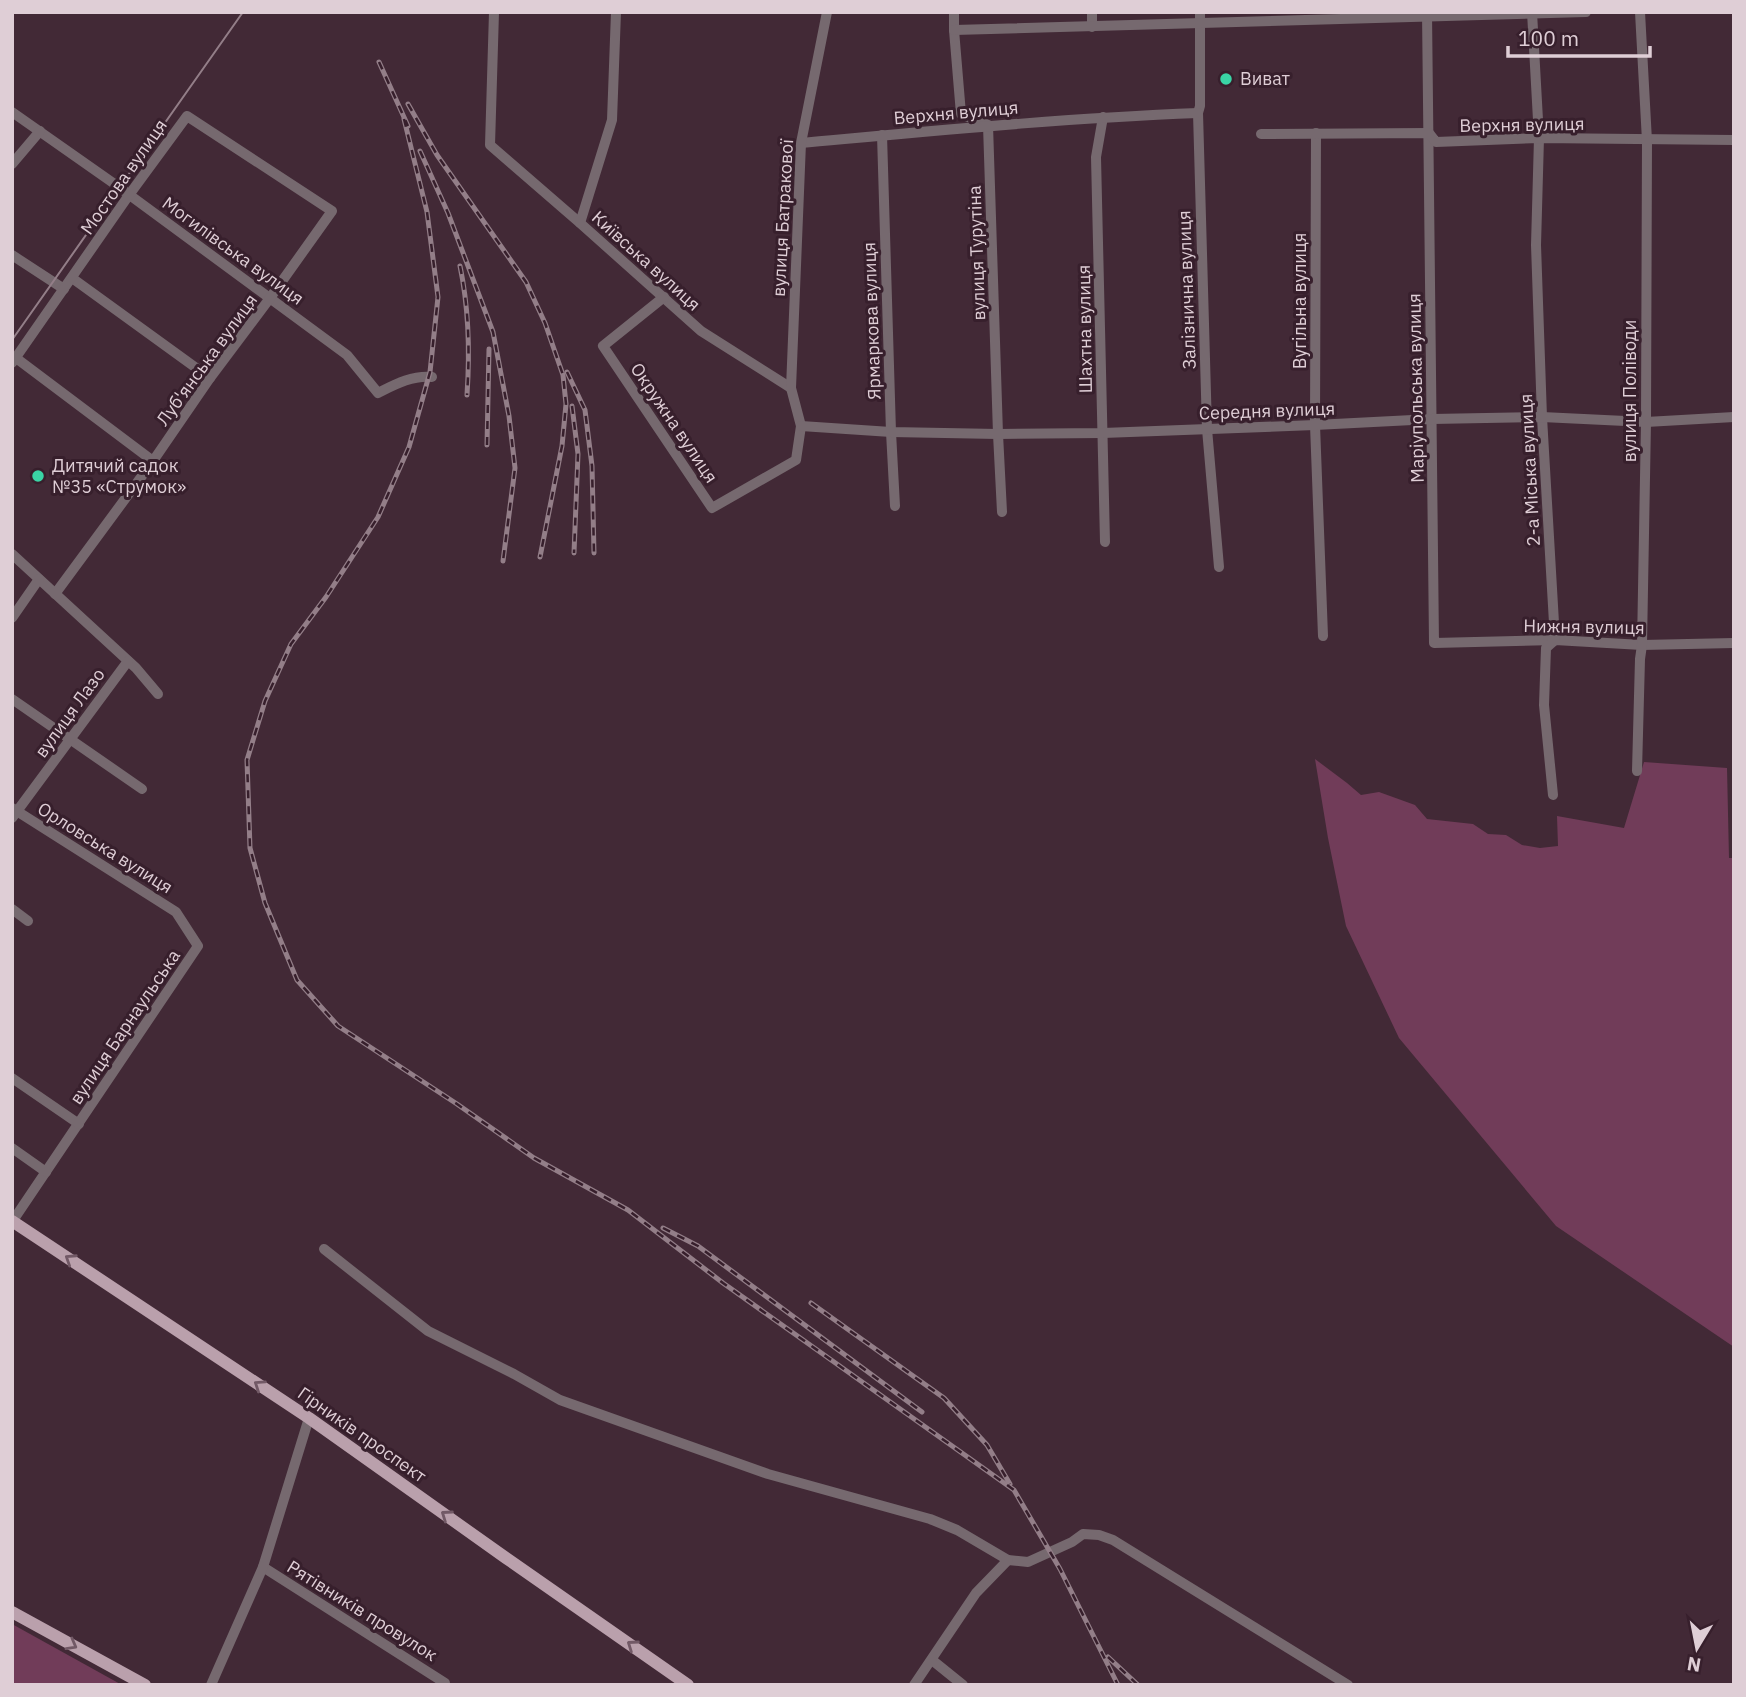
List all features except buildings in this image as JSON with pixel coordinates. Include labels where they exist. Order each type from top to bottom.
[{"type":"main road","name":"Гірників проспект","points":[[12,1221],[309,1418],[688,1685]]},
{"type":"main road","points":[[12,1612],[145,1685]]},
{"type":"street","name":"Київська вулиця","points":[[494,12],[489,145],[580,222],[701,331],[792,388]]},
{"type":"street","points":[[580,222],[612,120],[616,12]]},
{"type":"street","name":"вулиця Батракової","points":[[802,426],[792,388],[801,143],[827,12]]},
{"type":"street","points":[[954,12],[961,114],[988,125]]},
{"type":"street","points":[[1092,12],[1092,27]]},
{"type":"street","points":[[954,30],[1092,27],[1200,18],[1586,12]]},
{"type":"street","name":"вулиця Поліводи","points":[[1637,771],[1646,422],[1647,141],[1640,12]]},
{"type":"street","name":"2-а Міська вулиця","points":[[1532,13],[1539,138],[1536,246],[1542,417],[1555,640],[1546,648],[1544,705],[1553,795]]},
{"type":"street","name":"Маріупольська вулиця","points":[[1427,14],[1434,643]]},
{"type":"street","name":"Залізнична вулиця","points":[[1200,18],[1198,113],[1207,429],[1219,567]]},
{"type":"street","name":"Могилівська вулиця","points":[[12,112],[347,355],[378,393],[422,376],[432,377]]},
{"type":"street","name":"Верхня вулиця","points":[[801,143],[988,125],[1198,113]]},
{"type":"street","name":"Мостова вулиця","points":[[14,361],[187,116],[332,211]]},
{"type":"street","name":"Шахтна вулиця","points":[[1103,117],[1096,157],[1105,542]]},
{"type":"street","name":"вулиця Турутіна","points":[[988,125],[1002,512]]},
{"type":"street","points":[[12,164],[40,131]]},
{"type":"street","name":"Вугільна вулиця","points":[[1316,133],[1315,425],[1323,636]]},
{"type":"street","name":"Верхня вулиця","points":[[1261,134],[1429,133],[1436,142],[1539,138],[1734,140]]},
{"type":"street","name":"Ярмаркова вулиця","points":[[883,135],[895,506]]},
{"type":"street","name":"Луб'янська вулиця","points":[[55,594],[332,211]]},
{"type":"street","points":[[12,255],[64,289]]},
{"type":"street","points":[[72,278],[210,378]]},
{"type":"street","name":"Окружна вулиця","points":[[664,297],[603,346],[712,508],[796,460],[802,426]]},
{"type":"street","points":[[14,361],[153,461]]},
{"type":"street","name":"Середня вулиця","points":[[802,426],[891,432],[1103,433],[1432,419],[1542,417],[1646,422],[1734,417]]},
{"type":"street","points":[[12,554],[128,660],[158,694]]},
{"type":"street","points":[[12,618],[39,579]]},
{"type":"street","name":"Нижня вулиця","points":[[1434,643],[1555,640],[1642,645],[1734,643]]},
{"type":"street","name":"вулиця Лазо","points":[[14,812],[128,660]]},
{"type":"street","points":[[12,699],[142,789]]},
{"type":"street","name":"Орловська вулиця","points":[[14,812],[176,912]]},
{"type":"street","points":[[12,909],[28,921]]},
{"type":"street","name":"вулиця Барнаульська","points":[[79,1124],[198,946],[176,912]]},
{"type":"street","points":[[12,1078],[79,1124],[12,1221]]},
{"type":"street","points":[[12,1148],[46,1172]]},
{"type":"street","points":[[324,1249],[428,1331],[560,1400],[768,1474],[930,1519],[957,1530],[1008,1560],[1028,1562],[1072,1542],[1083,1534],[1098,1535],[1124,1547],[1348,1685]]},
{"type":"street","points":[[211,1685],[263,1567],[309,1418]]},
{"type":"street","points":[[915,1685],[976,1593],[1008,1560]]},
{"type":"street","name":"Рятівників провулок","points":[[263,1567],[444,1683]]},
{"type":"street","points":[[932,1660],[963,1685]]},
{"type":"shaded area","points":[[1315,759],[1361,795],[1379,792],[1415,805],[1427,819],[1473,824],[1488,834],[1506,835],[1522,845],[1540,848],[1558,846],[1557,816],[1624,828],[1644,762],[1727,768],[1729,858],[1734,858],[1734,1347],[1556,1226],[1399,1038],[1346,926]]},
{"type":"shaded area","points":[[12,1624],[122,1685],[12,1685]]},
{"type":"tram line","points":[[12,340],[243,12]]},
{"type":"railway","points":[[379,62],[408,126]]},
{"type":"railway","points":[[408,104],[437,155],[526,282],[545,323],[563,375],[566,404],[562,446],[540,557]]},
{"type":"railway","points":[[404,119],[427,212],[438,297],[430,372],[409,447],[378,517],[326,597],[291,644],[265,701],[247,760],[250,848],[265,903],[297,980],[338,1026],[534,1158],[628,1210],[723,1283],[1014,1490],[1060,1569],[1118,1685]]},
{"type":"railway","points":[[420,151],[448,213],[493,332],[509,416],[515,468],[503,561]]},
{"type":"railway","points":[[460,266],[468,330],[467,395]]},
{"type":"railway","points":[[487,445],[489,349]]},
{"type":"railway","points":[[567,372],[585,410],[592,466],[594,553]]},
{"type":"railway","points":[[572,406],[578,454],[574,553]]},
{"type":"railway","points":[[663,1228],[698,1246],[922,1412]]},
{"type":"railway","points":[[811,1303],[944,1398],[987,1445],[1010,1484]]},
{"type":"railway","points":[[1108,1657],[1138,1685]]},
{"type":"place","name":"Виват","points":[[1226,79]]},
{"type":"place","name":"Дитячий садок №35 «Струмок»","points":[[38,476]]}]
